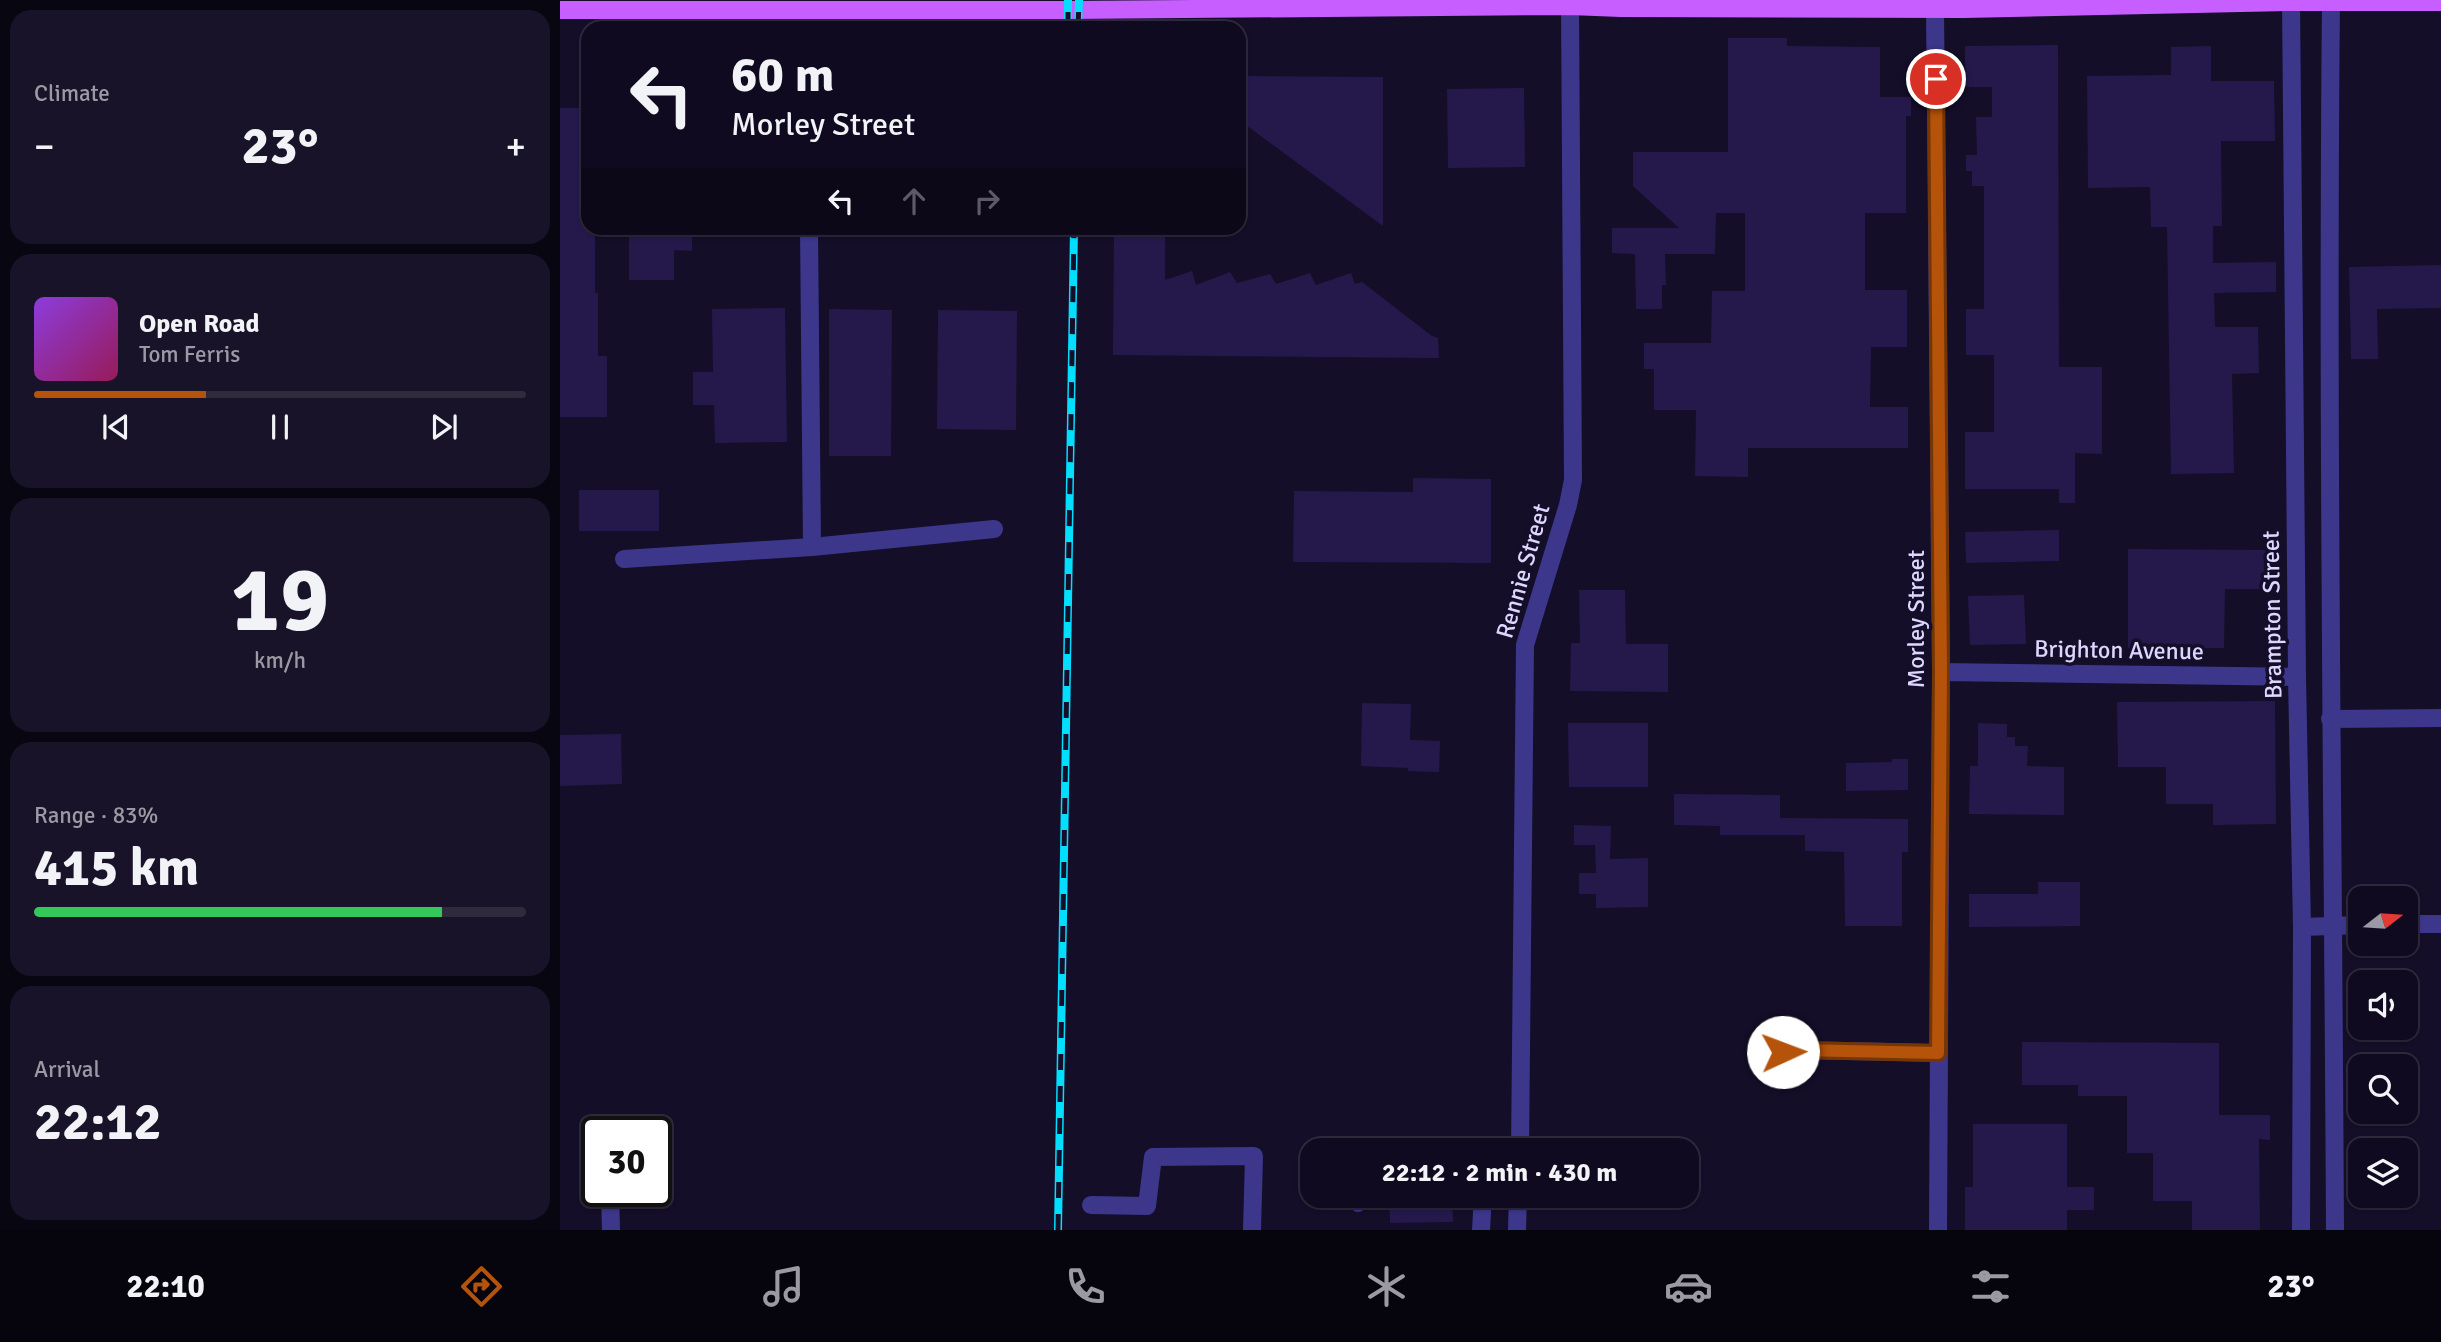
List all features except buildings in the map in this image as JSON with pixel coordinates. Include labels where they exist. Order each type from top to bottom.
[{"type":"main road","points":[[560,10],[600,5],[809,19],[948,5],[1621,4],[1935,8],[1964,4],[2441,2]]},
{"type":"street","name":"Brampton Street","points":[[2291,1],[2302,927],[2301,1230]]},
{"type":"street","points":[[2331,1],[2330,719],[2334,1230]]},
{"type":"street","name":"Rennie Street","points":[[1520,1138],[1525,645],[1568,505],[1573,480],[1570,6]]},
{"type":"street","name":"Morley Street","points":[[1935,8],[1941,672],[1938,1230]]},
{"type":"street","points":[[809,235],[812,547]]},
{"type":"street","points":[[624,559],[812,547],[994,529]]},
{"type":"street","name":"Brighton Avenue","points":[[1941,672],[2297,677]]},
{"type":"street","points":[[2330,719],[2441,718]]},
{"type":"street","points":[[2418,924],[2441,924]]},
{"type":"street","points":[[2302,927],[2348,925]]},
{"type":"street","points":[[1783,1052],[1800,1050],[1938,1053]]},
{"type":"street","points":[[1091,1205],[1147,1206],[1153,1157],[1254,1156],[1252,1230]]},
{"type":"street","points":[[610,1207],[611,1230]]},
{"type":"street","points":[[1482,1230],[1483,1208]]},
{"type":"street","points":[[1517,1230],[1518,1208]]},
{"type":"railway","points":[[1068,0],[1068,21]]},
{"type":"railway","points":[[1078,21],[1079,0]]},
{"type":"railway","points":[[1058,1230],[1074,235]]},
{"type":"route","points":[[1783,1052],[1800,1050],[1938,1053],[1941,672],[1936,79]]}]
